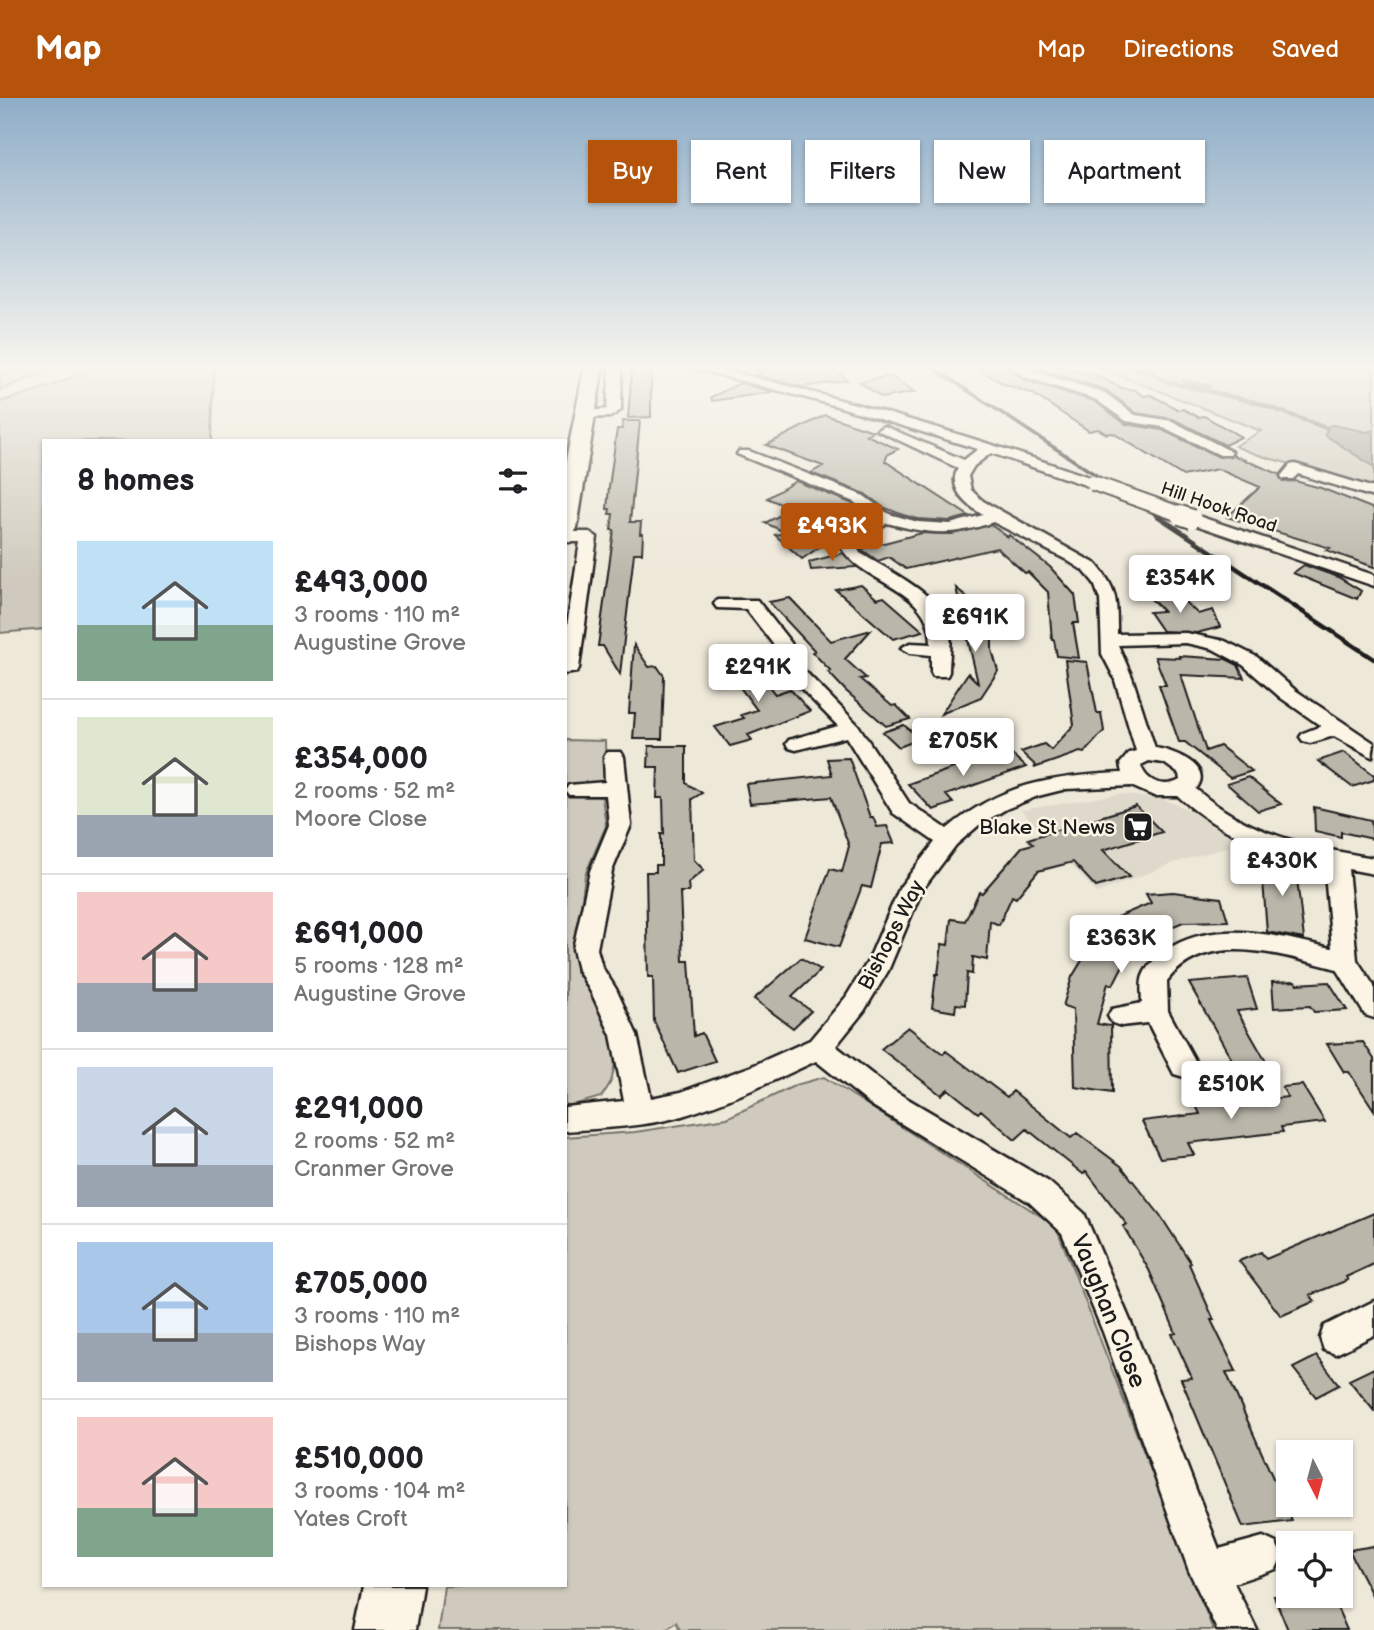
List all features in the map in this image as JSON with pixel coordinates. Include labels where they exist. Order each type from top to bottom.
[{"type":"main road","points":[[567,517],[581,436]]},
{"type":"main road","points":[[385,1630],[393,1587]]},
{"type":"street","points":[[914,436],[935,454],[966,466]]},
{"type":"street","name":"Hill Hook Road","points":[[954,436],[1374,581]]},
{"type":"street","points":[[1193,436],[1226,452]]},
{"type":"street","points":[[990,447],[966,466],[961,475],[962,486],[974,502],[994,516],[1061,548],[1100,578],[1109,596],[1110,653],[1123,675],[1147,754]]},
{"type":"street","points":[[744,454],[763,468],[859,499],[884,518],[923,529],[965,527],[994,516]]},
{"type":"street","points":[[1287,477],[1295,468],[1374,494]]},
{"type":"street","points":[[884,518],[851,539],[848,546],[850,551],[924,603],[935,615],[939,625],[940,672]]},
{"type":"street","points":[[567,537],[589,537],[570,668],[567,668]]},
{"type":"street","points":[[723,604],[748,597],[782,643],[792,668],[851,729],[901,808],[948,840]]},
{"type":"street","points":[[1111,640],[1186,638],[1219,645],[1250,661],[1288,694],[1372,751]]},
{"type":"street","points":[[910,648],[939,650]]},
{"type":"street","points":[[1310,737],[1336,728]]},
{"type":"street","points":[[801,743],[851,729]]},
{"type":"street","points":[[1137,779],[1131,772],[1130,764],[1136,758],[1147,754],[1166,756],[1186,768],[1191,779],[1182,789],[1203,807],[1232,825],[1292,847],[1374,866]]},
{"type":"street","points":[[614,757],[620,825],[601,870],[584,949],[585,960],[603,989],[625,1035],[640,1112]]},
{"type":"street","name":"Bishops Way","points":[[567,1119],[640,1112],[681,1104],[762,1074],[819,1048],[855,1004],[878,964],[912,887],[948,840],[971,820],[998,804],[1032,790],[1066,782],[1137,779],[1156,789],[1182,789]]},
{"type":"street","points":[[576,790],[616,788]]},
{"type":"street","points":[[1335,858],[1345,961],[1374,1008]]},
{"type":"street","points":[[1184,1066],[1155,1012],[1154,979],[1170,960],[1191,948],[1227,940],[1266,944],[1345,961]]},
{"type":"street","points":[[1121,1016],[1155,1012]]},
{"type":"street","name":"Vaughan Close","points":[[819,1048],[903,1111],[1039,1192],[1073,1223],[1119,1332],[1208,1571],[1238,1630]]},
{"type":"street","points":[[1336,1338],[1374,1317]]},
{"type":"street","points":[[1208,1571],[1263,1556]]},
{"type":"shaded area","points":[[0,436],[212,436],[212,439],[42,439],[42,629],[0,633]]},
{"type":"shaded area","points":[[1251,436],[1374,436],[1374,490],[1340,477],[1235,446]]},
{"type":"shaded area","points":[[1327,436],[1374,436],[1374,467]]},
{"type":"shaded area","points":[[567,740],[605,741],[606,778],[598,784],[577,786],[577,796],[602,797],[606,826],[585,875],[576,946],[576,972],[594,994],[608,1021],[615,1049],[615,1064],[608,1088],[601,1097],[567,1105]]},
{"type":"shaded area","points":[[1121,794],[1165,800],[1185,808],[1240,843],[1174,863],[1097,893],[1021,810]]},
{"type":"shaded area","points":[[824,1077],[1056,1226],[1213,1630],[680,1630],[676,1622],[665,1630],[438,1630],[444,1587],[567,1587],[567,1137],[635,1132],[727,1118],[796,1085]]},
{"type":"building","points":[[616,436],[638,436],[630,522],[641,522],[642,553],[634,553],[620,674],[603,646],[598,646],[614,530],[611,530],[613,514],[609,514],[610,509],[607,509]]},
{"type":"building","points":[[783,436],[869,436],[898,449],[888,454],[885,461],[969,516],[950,521],[903,515],[883,507],[865,494],[811,473],[823,466],[766,445]]},
{"type":"building","points":[[1119,436],[1176,436],[1219,457],[1233,455],[1279,474],[1283,482],[1295,481],[1321,488],[1374,509],[1374,567],[1326,550],[1330,548],[1227,517],[1260,487],[1218,469],[1183,476]]},
{"type":"building","points":[[1208,436],[1241,437],[1225,445]]},
{"type":"building","points":[[796,481],[853,504],[866,515],[802,559],[775,535],[787,533],[765,523],[792,509],[767,498]]},
{"type":"building","points":[[991,525],[1008,537],[1009,535],[1050,567],[1075,595],[1079,623],[1073,623],[1079,658],[1057,656],[1052,640],[1048,592],[997,548],[906,569],[889,557],[878,561],[861,549],[922,533],[952,534]]},
{"type":"building","points":[[843,553],[857,567],[811,570],[809,562]]},
{"type":"building","points":[[1304,565],[1338,577],[1361,591],[1357,599],[1293,573]]},
{"type":"building","points":[[861,585],[877,599],[884,597],[923,631],[893,639],[836,590]]},
{"type":"building","points":[[956,588],[985,611],[992,628],[992,650],[998,671],[981,697],[941,714],[968,673],[978,683]]},
{"type":"building","points":[[1172,590],[1198,614],[1213,610],[1220,627],[1197,633],[1162,631],[1149,612],[1163,611],[1145,593]]},
{"type":"building","points":[[790,598],[831,641],[871,630],[845,659],[866,678],[860,679],[892,706],[896,705],[910,719],[886,726],[846,691],[812,652],[815,651],[769,602]]},
{"type":"building","points":[[634,645],[649,667],[657,666],[664,676],[662,739],[633,739],[635,713],[629,713]]},
{"type":"building","points":[[745,656],[775,694],[790,689],[810,711],[748,735],[752,740],[730,746],[715,727],[744,718],[741,715],[757,710],[721,662]]},
{"type":"building","points":[[1179,656],[1226,659],[1238,665],[1244,678],[1181,675],[1206,751],[1220,746],[1252,771],[1230,778],[1185,742],[1179,742],[1159,685],[1166,685],[1155,657],[1180,658]]},
{"type":"building","points":[[1065,660],[1087,662],[1097,713],[1101,713],[1104,731],[1084,753],[1080,752],[1034,768],[1036,766],[1021,752],[1044,744],[1051,750],[1074,725]]},
{"type":"building","points":[[904,725],[920,739],[899,747],[883,732]]},
{"type":"building","points":[[649,746],[686,746],[686,783],[702,793],[692,799],[694,860],[704,870],[688,883],[689,892],[680,892],[683,961],[689,961],[694,1036],[702,1033],[715,1061],[678,1073],[654,1021],[653,977],[648,977],[646,872],[656,872],[656,865],[661,865],[661,834],[664,834],[663,798],[657,798],[658,767],[648,767]]},
{"type":"building","points":[[1009,752],[1026,767],[946,795],[953,803],[933,810],[908,784],[990,755],[993,758]]},
{"type":"building","points":[[1344,752],[1374,775],[1374,780],[1352,787],[1318,761]]},
{"type":"building","points":[[849,758],[870,817],[873,817],[877,827],[887,826],[894,843],[882,844],[871,888],[862,886],[839,947],[805,938],[830,869],[842,872],[849,846],[831,797],[750,804],[746,784],[832,775],[827,759]]},
{"type":"building","points":[[1248,777],[1281,804],[1258,811],[1227,784]]},
{"type":"building","points":[[1136,806],[1162,832],[1103,850],[1129,877],[1096,887],[1073,862],[1038,871],[1016,898],[1012,896],[999,925],[990,921],[987,960],[973,957],[972,974],[967,973],[965,1005],[956,1004],[955,1012],[932,1008],[942,944],[948,945],[951,919],[965,921],[979,892],[982,893],[1022,847],[1033,844],[1028,839]]},
{"type":"building","points":[[1314,807],[1371,820],[1373,839],[1341,832],[1341,837],[1315,831]]},
{"type":"building","points":[[1261,855],[1295,862],[1304,939],[1267,932]]},
{"type":"building","points":[[1173,892],[1221,898],[1228,921],[1183,922],[1141,940],[1124,963],[1113,985],[1108,983],[1097,1024],[1111,1026],[1112,1093],[1075,1087],[1073,1009],[1063,1006],[1072,977],[1092,944],[1089,943],[1105,922],[1151,903],[1146,894]]},
{"type":"building","points":[[801,958],[821,970],[792,997],[811,1011],[793,1028],[754,999]]},
{"type":"building","points":[[1247,978],[1257,1009],[1237,1011],[1268,1065],[1236,1067],[1189,983]]},
{"type":"building","points":[[1295,981],[1297,984],[1329,982],[1347,1010],[1314,1012],[1310,1006],[1274,1008],[1272,982]]},
{"type":"building","points":[[908,1027],[943,1054],[946,1051],[1007,1097],[1013,1091],[1071,1138],[1077,1133],[1121,1166],[1160,1215],[1191,1263],[1189,1264],[1214,1320],[1211,1320],[1236,1371],[1226,1372],[1276,1485],[1276,1517],[1290,1517],[1292,1521],[1243,1527],[1181,1379],[1192,1378],[1172,1334],[1176,1333],[1149,1270],[1123,1226],[1127,1225],[1086,1171],[1083,1174],[1027,1129],[1015,1140],[981,1110],[978,1113],[948,1089],[941,1095],[881,1049]]},
{"type":"building","points":[[1363,1042],[1374,1059],[1374,1110],[1349,1072],[1344,1072],[1327,1044]]},
{"type":"building","points":[[1302,1085],[1325,1122],[1281,1127],[1283,1132],[1188,1143],[1194,1155],[1160,1158],[1142,1121],[1200,1114],[1194,1101],[1228,1097],[1231,1103],[1288,1097],[1282,1087]]},
{"type":"building","points":[[1374,1213],[1374,1264],[1346,1277],[1348,1280],[1310,1295],[1315,1301],[1281,1316],[1239,1261],[1261,1252],[1266,1259]]},
{"type":"building","points":[[1317,1356],[1339,1385],[1316,1397],[1293,1368]]},
{"type":"building","points":[[1374,1368],[1374,1411],[1349,1380]]},
{"type":"building","points":[[1374,1546],[1374,1599],[1353,1558],[1353,1549]]},
{"type":"building","points":[[1279,1608],[1337,1608],[1347,1630],[1288,1630]]},
{"type":"railway","points":[[1037,436],[1158,516]]},
{"type":"railway","points":[[1156,515],[1374,659]]},
{"type":"place","name":"Blake St News","points":[[1138,827]]}]
